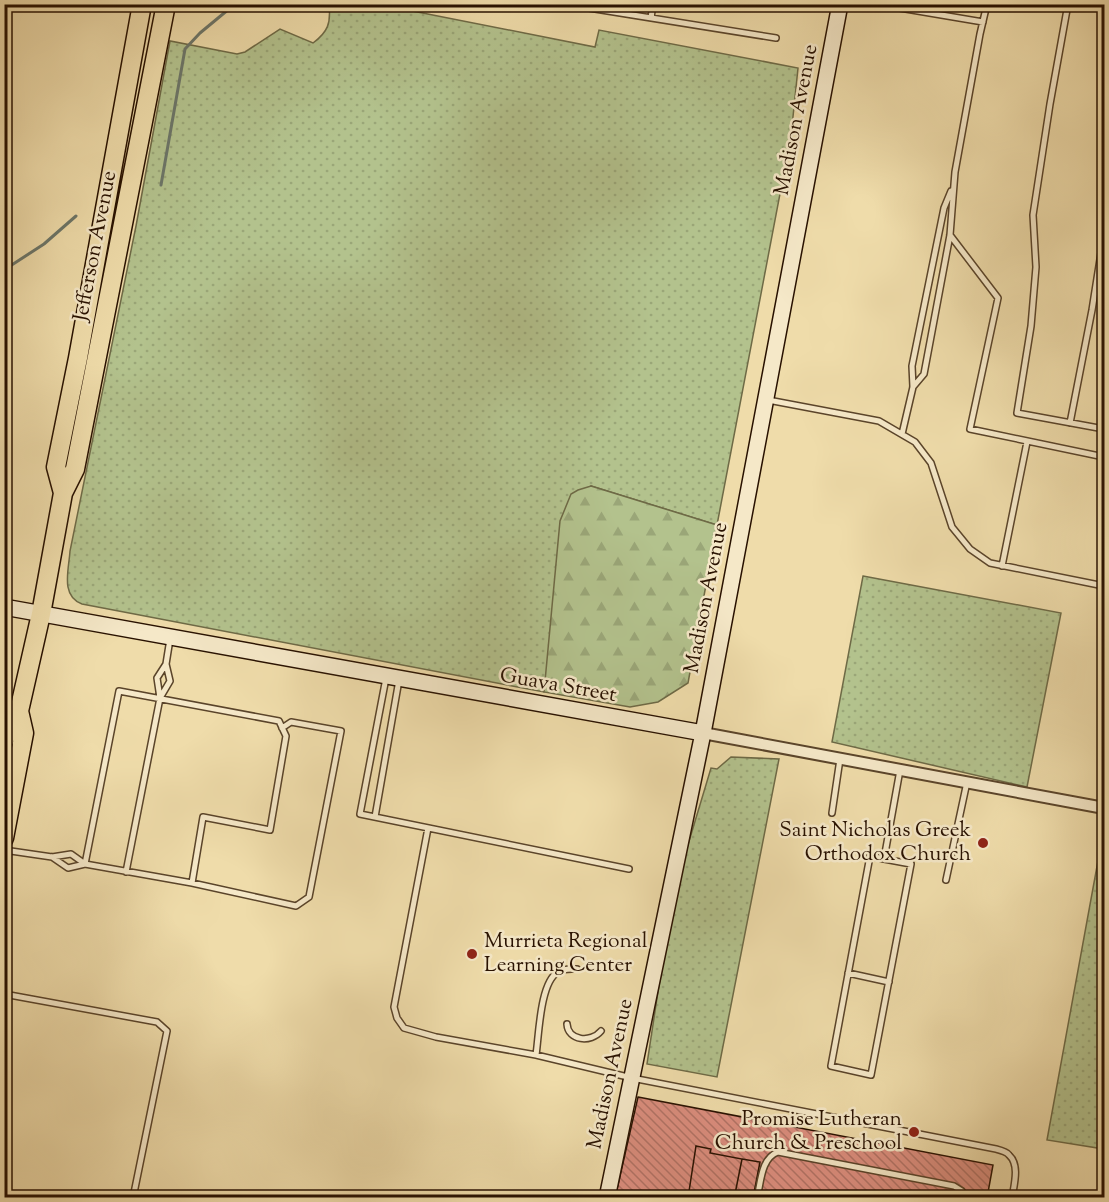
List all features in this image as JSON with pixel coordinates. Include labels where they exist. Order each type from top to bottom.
[{"type":"main road","name":"Jefferson Avenue","points":[[63,493],[56,467],[142,4]]},
{"type":"main road","name":"Jefferson Avenue","points":[[4,741],[7,728],[19,711],[41,614],[63,493],[75,469],[166,4]]},
{"type":"main road","name":"Jefferson Avenue","points":[[4,838],[24,734],[19,711]]},
{"type":"street","name":"Madison Avenue","points":[[607,1197],[703,733],[840,4]]},
{"type":"street","name":"Guava Street","points":[[4,607],[1104,808]]},
{"type":"lane","points":[[564,4],[777,38]]},
{"type":"lane","points":[[651,18],[653,4]]},
{"type":"lane","points":[[876,4],[983,22]]},
{"type":"lane","points":[[913,387],[924,374],[950,236],[952,190],[987,4]]},
{"type":"lane","points":[[1068,4],[1033,215],[1036,267],[1017,413],[1104,429]]},
{"type":"lane","points":[[902,434],[913,387],[912,366],[944,208],[952,190]]},
{"type":"lane","points":[[1070,423],[1104,234]]},
{"type":"lane","points":[[950,236],[998,298],[970,429],[1104,457]]},
{"type":"lane","points":[[766,399],[879,421],[915,441],[931,463],[952,527],[970,549],[990,563],[1104,586]]},
{"type":"lane","points":[[1002,566],[1027,442]]},
{"type":"lane","points":[[126,872],[160,698],[170,681],[166,664],[170,638]]},
{"type":"lane","points":[[160,698],[157,678],[166,664]]},
{"type":"lane","points":[[393,677],[360,814],[629,869]]},
{"type":"lane","points":[[375,817],[393,677]]},
{"type":"lane","points":[[85,864],[119,691],[279,721],[286,736],[270,830],[203,817],[192,883]]},
{"type":"lane","points":[[52,857],[68,868],[85,864],[192,883],[296,906],[309,897],[341,731],[291,722],[282,728]]},
{"type":"lane","points":[[832,813],[840,759]]},
{"type":"lane","points":[[884,859],[900,770]]},
{"type":"lane","points":[[946,880],[968,782]]},
{"type":"lane","points":[[428,828],[394,1007],[397,1018],[404,1028],[436,1037],[536,1055],[632,1078],[996,1149],[1009,1155],[1014,1163],[1016,1176],[1012,1197]]},
{"type":"lane","points":[[4,850],[52,857],[71,854],[85,864]]},
{"type":"lane","points":[[870,855],[911,864],[871,1075],[831,1066],[848,973],[870,855]]},
{"type":"lane","points":[[536,1055],[545,990],[549,980],[556,972],[576,969]]},
{"type":"lane","points":[[848,973],[889,982]]},
{"type":"lane","points":[[4,994],[157,1022],[167,1031],[133,1197]]},
{"type":"lane","points":[[567,1024],[570,1035],[579,1038],[596,1037],[601,1031]]},
{"type":"lane","points":[[758,1197],[766,1159],[778,1152],[954,1186],[966,1197]]},
{"type":"green space","points":[[377,4],[595,47],[599,30],[798,68],[791,136],[717,525],[591,486],[544,692],[82,604],[75,600],[68,588],[70,551],[136,226],[170,41],[237,54],[245,52],[280,29],[313,43],[327,27],[329,5]]},
{"type":"green space","points":[[591,486],[717,525],[688,683],[658,702],[630,707],[544,692],[560,521],[571,494]]},
{"type":"green space","points":[[863,576],[1061,613],[1027,787],[832,742]]},
{"type":"green space","points":[[731,757],[779,759],[717,1077],[647,1064],[681,868],[711,768],[717,769]]},
{"type":"green space","points":[[1104,828],[1104,1149],[1047,1140]]},
{"type":"building","points":[[638,1097],[993,1165],[987,1198],[615,1198]]},
{"type":"building","points":[[696,1146],[711,1149],[710,1153],[742,1159],[735,1194],[726,1192],[725,1198],[688,1198]]},
{"type":"building","points":[[742,1159],[760,1162],[753,1198],[739,1197],[735,1194]]},
{"type":"waterway","points":[[161,185],[185,49],[200,33],[235,4]]},
{"type":"waterway","points":[[4,270],[44,244],[76,216]]},
{"type":"place","name":"Saint Nicholas Greek Orthodox Church","points":[[983,843]]},
{"type":"place","name":"Murrieta Regional Learning Center","points":[[472,954]]},
{"type":"place","name":"Promise Lutheran Church & Preschool","points":[[914,1132]]}]
